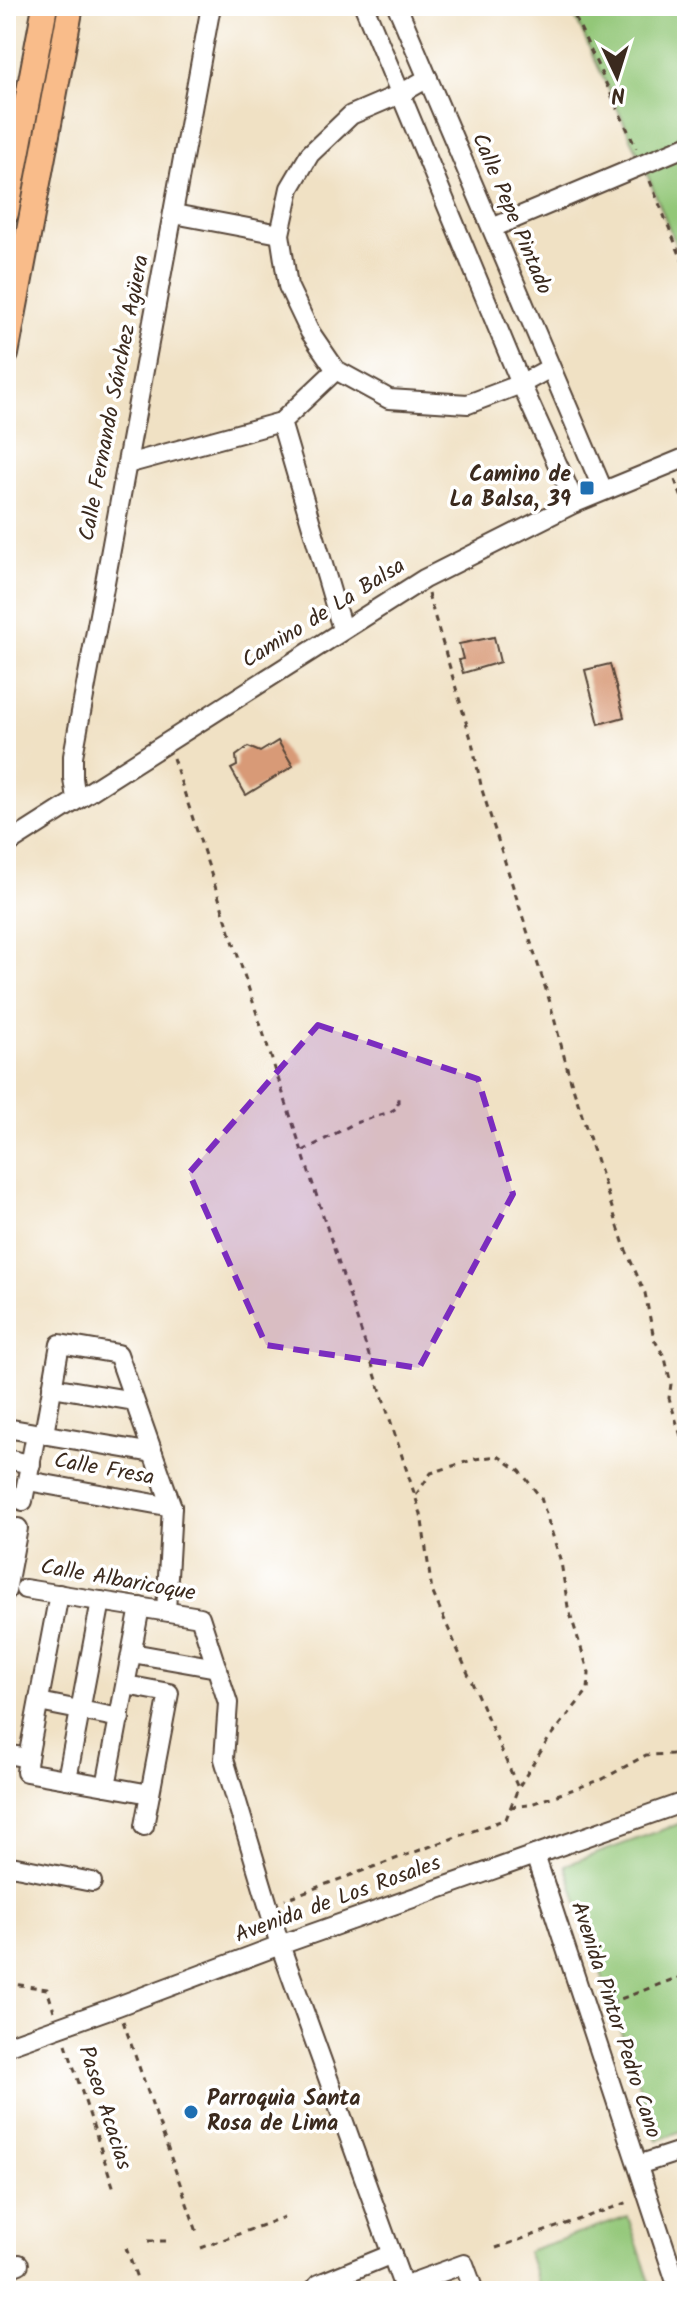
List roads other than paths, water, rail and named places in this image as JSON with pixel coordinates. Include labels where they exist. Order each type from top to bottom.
[{"type":"main road","points":[[6,213],[45,6]]},
{"type":"main road","points":[[6,354],[10,316],[71,6]]},
{"type":"street","name":"Calle Fernando Sánchez Agüera","points":[[76,799],[73,756],[211,6]]},
{"type":"street","points":[[364,6],[521,384],[575,503]]},
{"type":"street","name":"Calle Pepe Pintado","points":[[397,6],[603,490]]},
{"type":"street","points":[[428,78],[351,115],[310,154],[290,188],[280,234],[288,286],[310,332],[336,370],[389,399],[468,404],[521,384],[550,368]]},
{"type":"street","points":[[492,228],[687,146]]},
{"type":"street","points":[[174,214],[280,234]]},
{"type":"street","points":[[127,464],[281,422],[336,370]]},
{"type":"street","points":[[281,422],[342,629]]},
{"type":"street","name":"Camino de La Balsa","points":[[6,845],[424,579],[603,490],[687,457]]},
{"type":"street","points":[[23,1501],[60,1344],[118,1354],[172,1507],[166,1611]]},
{"type":"street","points":[[52,1387],[134,1401]]},
{"type":"street","points":[[6,1428],[153,1453]]},
{"type":"street","name":"Calle Fresa","points":[[6,1459],[30,1472],[172,1507]]},
{"type":"street","points":[[6,1591],[18,1528]]},
{"type":"street","name":"Calle Albaricoque","points":[[25,1589],[200,1617],[228,1703],[224,1759],[280,1945],[404,2289]]},
{"type":"street","points":[[59,1594],[26,1772],[150,1794]]},
{"type":"street","points":[[67,1779],[101,1601]]},
{"type":"street","points":[[106,1786],[140,1607]]},
{"type":"street","points":[[132,1653],[217,1668]]},
{"type":"street","points":[[126,1685],[169,1693],[144,1826]]},
{"type":"street","points":[[39,1702],[120,1718]]},
{"type":"street","points":[[6,1754],[28,1758]]},
{"type":"street","name":"Avenida de Los Rosales","points":[[6,2046],[687,1801]]},
{"type":"street","name":"Avenida Pintor Pedro Cano","points":[[535,1855],[679,2291]]},
{"type":"street","points":[[6,1865],[92,1882]]},
{"type":"street","points":[[638,2165],[687,2149]]},
{"type":"street","points":[[313,2291],[319,2284],[392,2254]]},
{"type":"street","points":[[404,2289],[464,2264],[474,2291]]},
{"type":"place","name":"Camino de La Balsa, 39","points":[[587,488]]},
{"type":"place","name":"Parroquia Santa Rosa de Lima","points":[[191,2112]]}]
